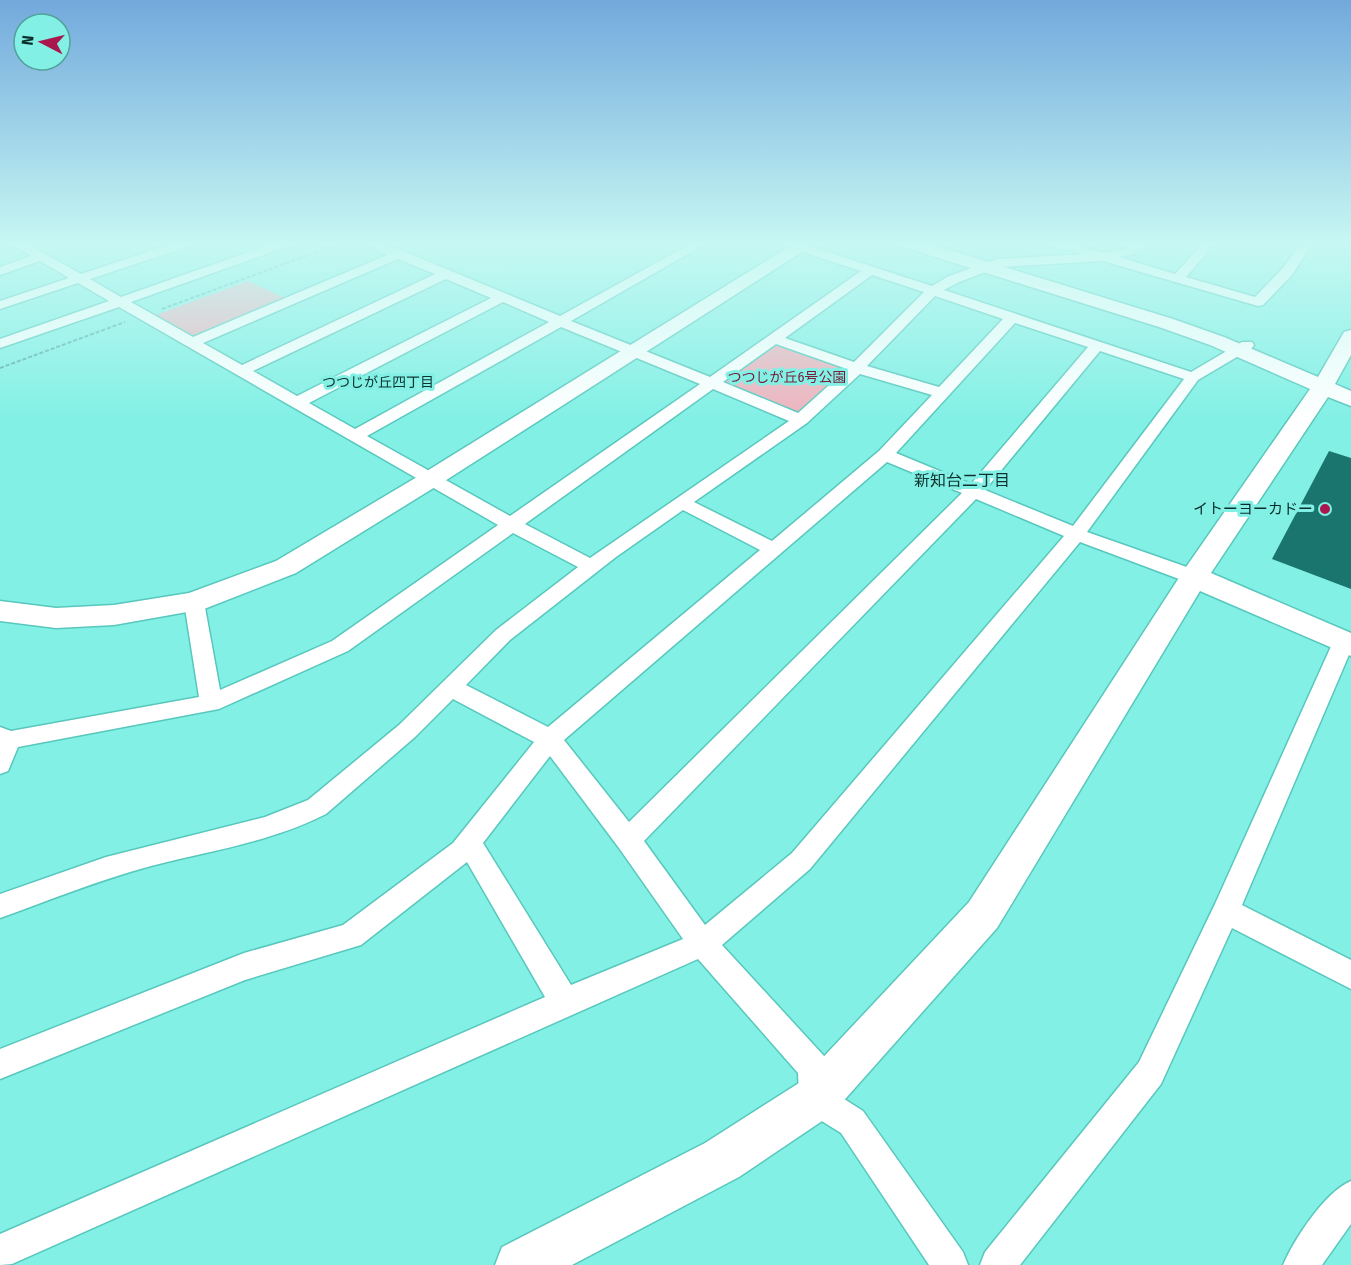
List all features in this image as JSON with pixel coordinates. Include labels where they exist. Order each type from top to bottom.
[{"type":"street","points":[[120,302],[194,342],[512,525],[593,567]]},
{"type":"street","points":[[0,344],[120,302]]},
{"type":"street","points":[[194,342],[287,302]]},
{"type":"street","points":[[241,371],[387,302]]},
{"type":"street","points":[[298,402],[492,302]]},
{"type":"street","points":[[514,302],[801,420]]},
{"type":"street","points":[[356,435],[596,302]]},
{"type":"street","points":[[0,611],[56,618],[114,615],[194,602],[286,567],[431,479],[709,302]]},
{"type":"street","points":[[0,764],[5,738],[211,703],[340,646],[712,384],[824,302]]},
{"type":"street","points":[[0,906],[55,884],[134,859],[245,832],[306,813],[328,800],[407,731],[503,635],[593,567],[801,420],[857,368],[922,302]]},
{"type":"street","points":[[968,302],[1193,377]]},
{"type":"street","points":[[1103,302],[1243,348],[1351,391]]},
{"type":"street","points":[[0,1064],[244,967],[351,936],[462,851],[550,739],[885,455],[1012,316]]},
{"type":"street","points":[[520,1265],[722,1160],[815,1099],[983,915],[1194,577],[1313,404],[1351,336]]},
{"type":"street","points":[[774,339],[857,368],[942,393]]},
{"type":"street","points":[[628,840],[974,491],[1097,345]]},
{"type":"street","points":[[0,1252],[703,944],[801,861],[1076,534],[1193,377],[1243,348]]},
{"type":"street","points":[[1324,382],[1351,399]]},
{"type":"street","points":[[885,455],[1076,534],[1194,577],[1347,644],[1150,1073],[998,1265]]},
{"type":"street","points":[[682,503],[775,550]]},
{"type":"street","points":[[194,602],[211,703]]},
{"type":"street","points":[[450,687],[550,739],[628,840],[703,944],[813,1067],[815,1099]]},
{"type":"street","points":[[469,842],[565,1003]]},
{"type":"street","points":[[1226,911],[1351,975]]},
{"type":"street","points":[[815,1099],[852,1122],[950,1265]]},
{"type":"street","points":[[1301,1265],[1329,1224],[1351,1198]]},
{"type":"path","points":[[0,368],[179,302]]},
{"type":"green space","points":[[191,302],[284,302],[197,338],[156,315]]},
{"type":"green space","name":"つつじが丘6号公園","points":[[777,343],[848,367],[800,412],[793,413],[725,384],[724,381]]},
{"type":"building","name":"イトーヨーカドー","points":[[1329,451],[1351,458],[1351,589],[1272,559]]},
{"type":"place","name":"イトーヨーカドー","points":[[1325,509]]},
{"type":"district","name":"つつじが丘四丁目","points":[[378,382]]},
{"type":"district","name":"新知台二丁目","points":[[962,480]]}]
